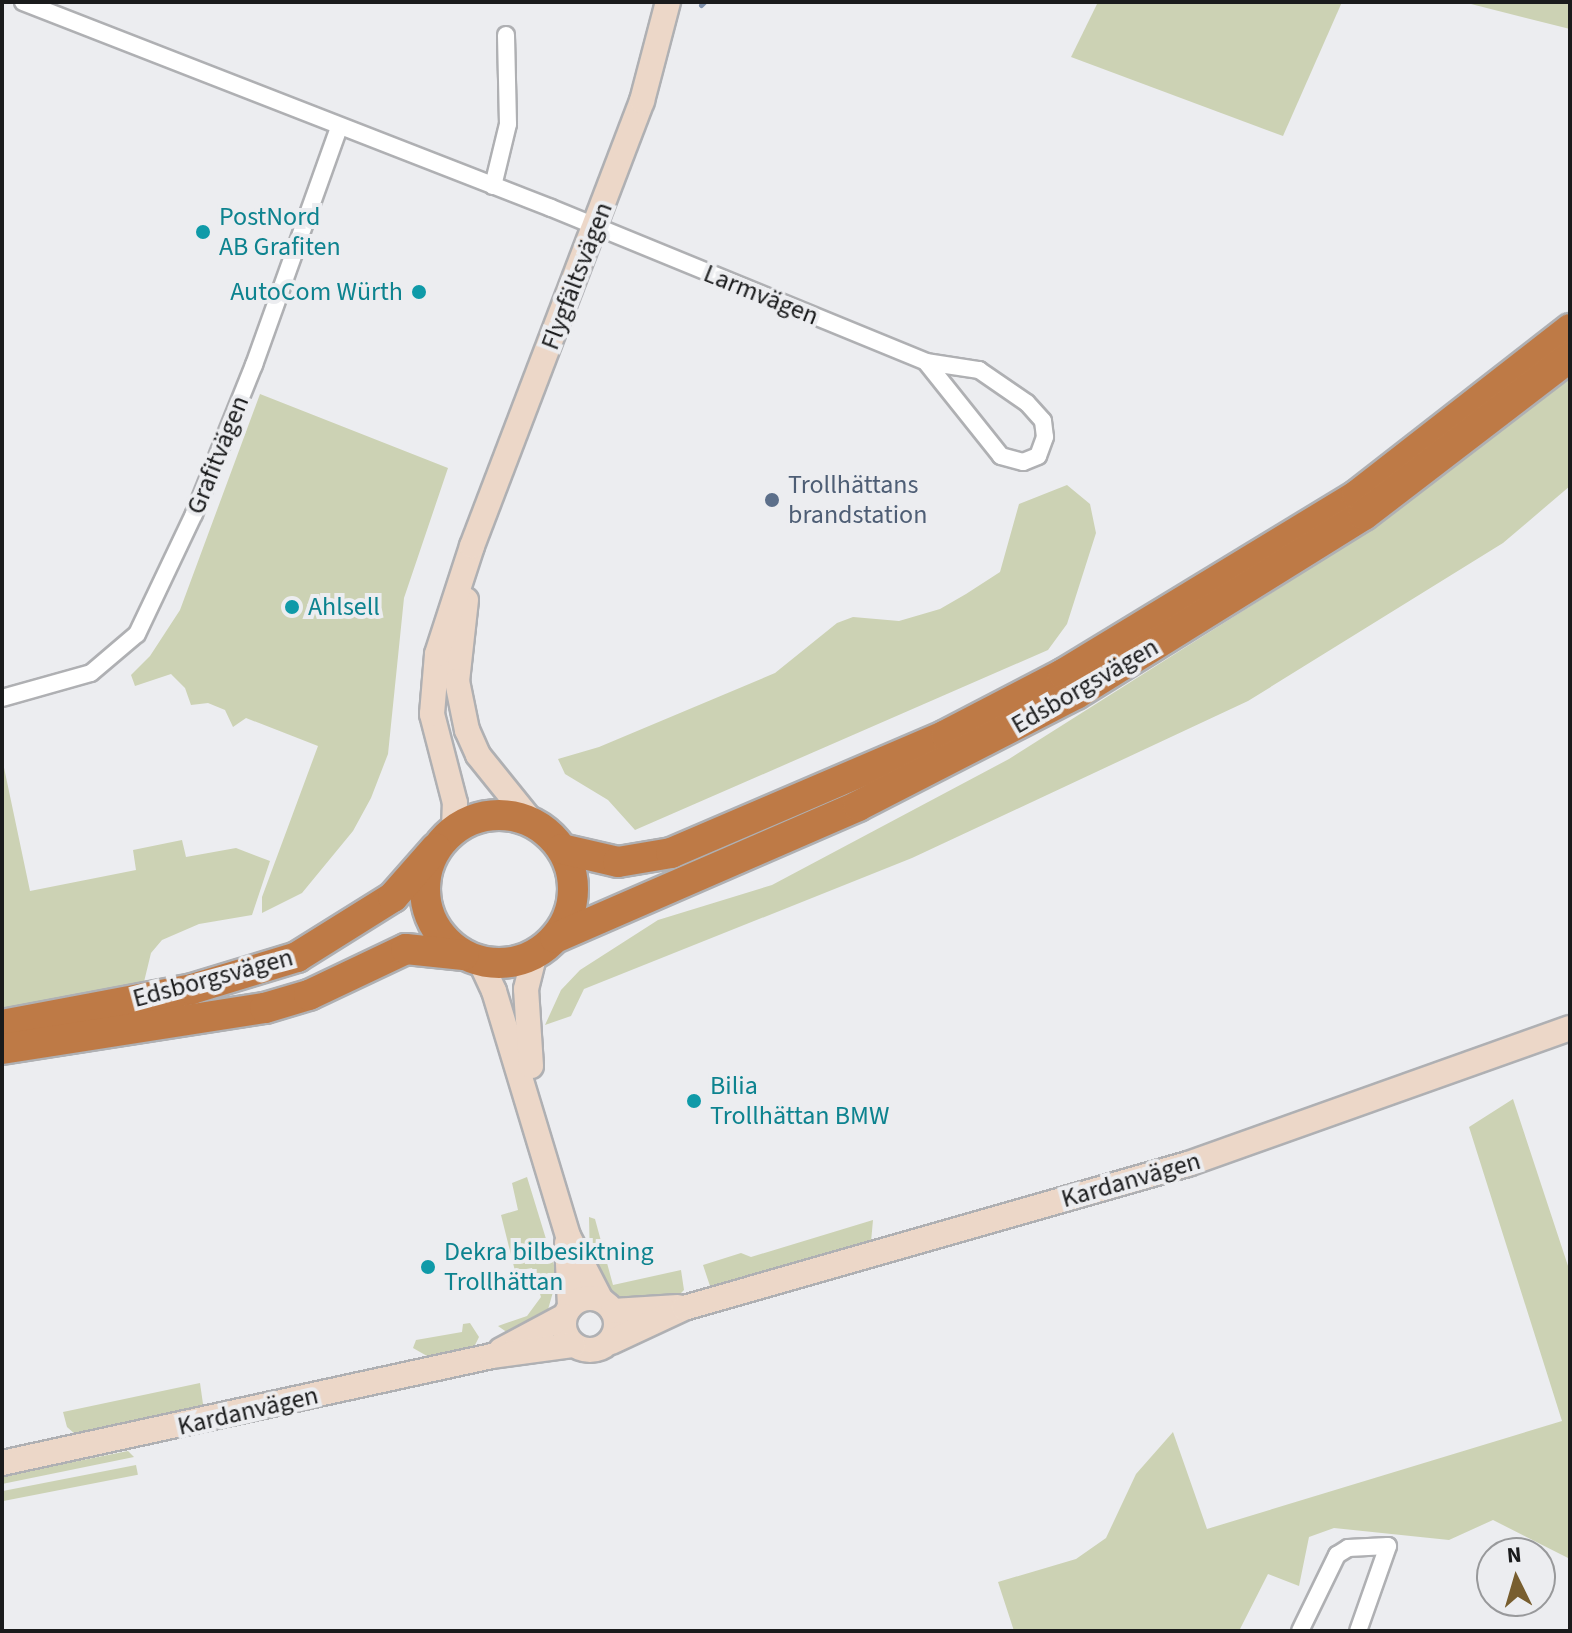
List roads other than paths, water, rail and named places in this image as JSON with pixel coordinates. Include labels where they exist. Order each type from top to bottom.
[{"type":"highway","name":"Edsborgsvägen","points":[[562,849],[618,862],[671,853],[946,735],[1063,674],[1357,495],[1570,329]]},
{"type":"highway","name":"Edsborgsvägen","points":[[545,946],[858,806],[1076,694],[1364,515],[1570,357]]},
{"type":"highway","points":[[492,814],[532,822],[562,849],[573,894],[545,946],[508,963],[472,958],[444,940],[427,908],[426,871],[445,839],[492,814]]},
{"type":"highway","name":"Edsborgsvägen","points":[[2,1025],[192,989],[297,957],[393,897],[445,839]]},
{"type":"highway","name":"Edsborgsvägen","points":[[2,1049],[265,1008],[309,995],[406,949],[472,958]]},
{"type":"street","points":[[23,2],[597,227]]},
{"type":"street","name":"Flygfältsvägen","points":[[445,839],[455,803],[432,714],[431,684],[472,546],[597,227],[642,101],[668,2]]},
{"type":"street","points":[[493,186],[508,124],[506,35]]},
{"type":"street","name":"Grafitvägen","points":[[2,698],[91,673],[137,634],[215,463],[339,127]]},
{"type":"street","name":"Larmvägen","points":[[597,227],[926,362],[979,370],[1027,403],[1043,421],[1045,437],[1038,456],[1023,462],[1001,456],[926,362]]},
{"type":"street","name":"Flygfältsvägen","points":[[472,546],[458,699],[478,755],[532,822]]},
{"type":"street","points":[[545,946],[526,989],[525,1033],[539,1132],[568,1236],[617,1327],[611,1342],[592,1351],[573,1345],[565,1330],[568,1236]]},
{"type":"street","points":[[472,958],[499,1005],[522,1094],[539,1132]]},
{"type":"street","name":"Kardanvägen","points":[[611,1342],[684,1308],[1188,1164],[1570,1028]]},
{"type":"street","points":[[568,1311],[584,1298],[607,1306]]},
{"type":"street","name":"Kardanvägen","points":[[607,1306],[684,1308]]},
{"type":"street","name":"Kardanvägen","points":[[492,1356],[568,1311]]},
{"type":"street","name":"Kardanvägen","points":[[2,1463],[492,1356],[573,1345]]},
{"type":"street","points":[[1300,1631],[1337,1555],[1348,1548],[1388,1546],[1358,1631]]},
{"type":"waterway","points":[[701,5],[704,2]]},
{"type":"place","name":"PostNord AB Grafiten","points":[[203,232]]},
{"type":"place","name":"AutoCom Würth","points":[[419,292]]},
{"type":"place","name":"Trollhättans brandstation","points":[[772,500]]},
{"type":"place","name":"Ahlsell","points":[[292,607]]},
{"type":"place","name":"Bilia Trollhättan BMW","points":[[694,1101]]},
{"type":"place","name":"Dekra bilbesiktning Trollhättan","points":[[428,1267]]}]
